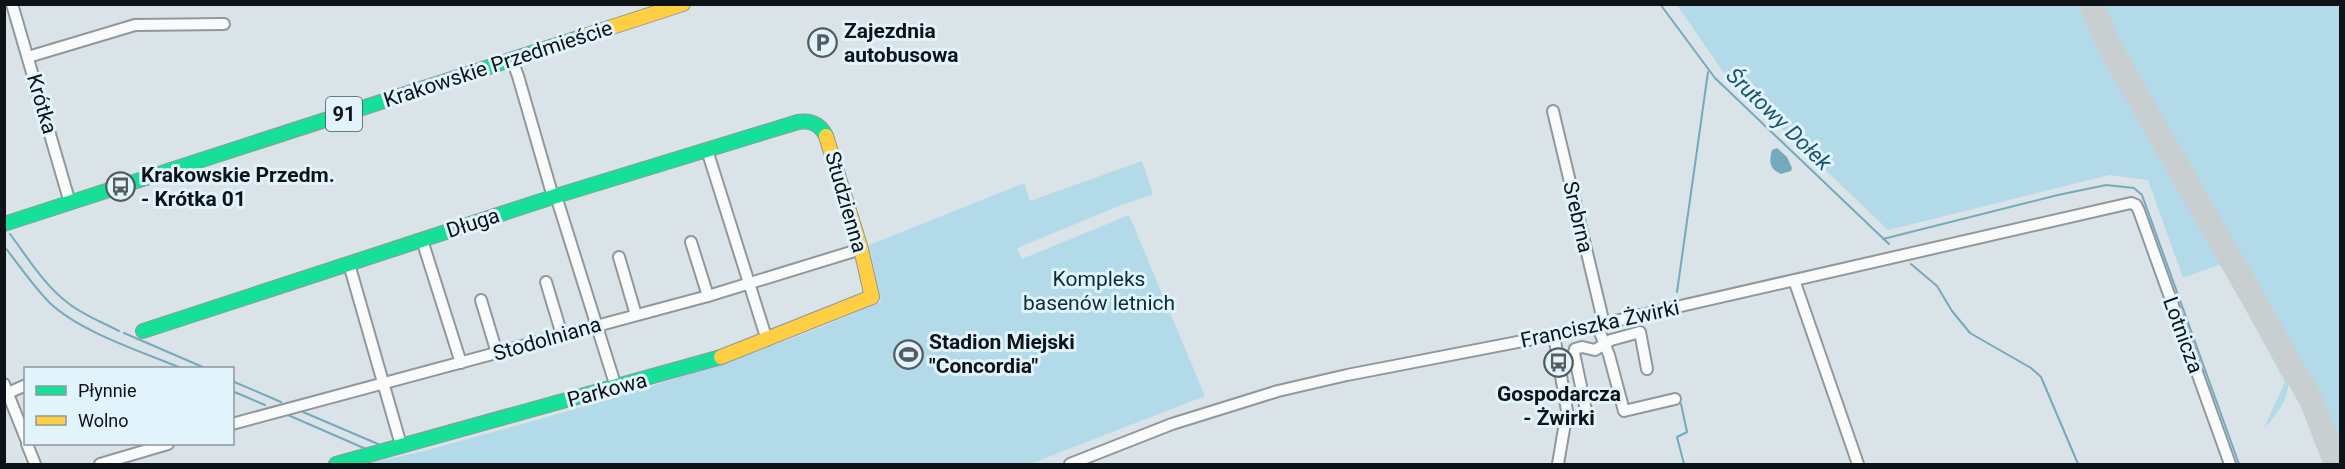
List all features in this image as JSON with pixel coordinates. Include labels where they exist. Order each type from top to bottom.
[{"type":"street","name":"Krótka","points":[[12,4],[70,203]]},
{"type":"street","name":"Krakowskie Przedmieście","points":[[4,224],[683,4]]},
{"type":"street","points":[[28,57],[135,25],[224,24]]},
{"type":"street","points":[[512,60],[616,387]]},
{"type":"street","name":"Srebrna","points":[[1553,111],[1604,345],[1624,411],[1675,399]]},
{"type":"street","name":"Długa","points":[[143,331],[555,196],[804,120]]},
{"type":"street","name":"Studzienna","points":[[804,120],[816,123],[825,133],[861,249],[872,297]]},
{"type":"street","points":[[707,150],[767,340]]},
{"type":"street","name":"Franciszka Żwirki","points":[[1070,465],[1172,424],[1278,391],[1347,375],[1554,335],[2126,203],[2136,205]]},
{"type":"street","name":"Lotnicza","points":[[2136,205],[2230,465]]},
{"type":"street","points":[[422,240],[461,363]]},
{"type":"street","points":[[691,242],[708,296]]},
{"type":"street","name":"Stodolniana","points":[[234,423],[708,296],[861,249]]},
{"type":"street","points":[[619,257],[636,315]]},
{"type":"street","points":[[349,264],[401,445]]},
{"type":"street","points":[[1794,280],[1858,465]]},
{"type":"street","points":[[546,282],[562,335]]},
{"type":"street","name":"Parkowa","points":[[336,465],[401,445],[707,362],[872,297]]},
{"type":"street","points":[[481,300],[497,353]]},
{"type":"street","points":[[1567,421],[1587,415],[1574,350],[1580,347],[1595,350],[1611,340],[1640,332],[1647,369]]},
{"type":"street","points":[[1554,335],[1565,395],[1567,421],[1558,465]]},
{"type":"street","points":[[24,385],[6,388],[24,434]]},
{"type":"street","points":[[27,445],[35,465]]},
{"type":"street","points":[[100,465],[165,445]]},
{"type":"green space","points":[[1677,5],[2082,5],[2087,25],[2101,51],[2196,217],[2290,373],[2288,390],[2280,409],[2264,428],[2285,382],[2221,264],[2183,278],[2148,180],[2109,175],[1888,230],[1724,73]]},
{"type":"green space","points":[[2096,5],[2340,5],[2340,463],[2315,398],[2112,42]]},
{"type":"green space","name":"Stadion Miejski \"Concordia\"","points":[[1142,161],[1153,194],[1017,248],[1022,259],[1129,215],[1205,396],[1030,464],[364,464],[426,450],[605,400],[717,365],[827,325],[881,302],[869,245],[1024,183],[1030,201]]},
{"type":"shaded area","points":[[1777,148],[1787,157],[1791,171],[1781,174],[1772,167],[1770,161],[1772,150]]},
{"type":"waterway","name":"Śrutowy Dołek","points":[[1660,4],[1715,78],[1889,244]]},
{"type":"waterway","points":[[1677,292],[1708,72]]},
{"type":"waterway","points":[[1883,239],[2106,185],[2134,188],[2142,195],[2239,464]]},
{"type":"waterway","points":[[10,234],[59,296],[80,311],[119,331]]},
{"type":"waterway","points":[[4,246],[38,290],[63,313],[112,340],[179,367]]},
{"type":"waterway","name":"Śrutowy Dołek","points":[[1911,264],[1937,286],[1952,311],[1970,333],[2031,368],[2041,377],[2078,464]]},
{"type":"waterway","points":[[1664,316],[1670,315]]},
{"type":"waterway","points":[[124,333],[203,367]]},
{"type":"waterway","points":[[234,382],[281,402]]},
{"type":"waterway","points":[[234,392],[265,405]]},
{"type":"waterway","points":[[1681,404],[1687,432],[1677,437],[1684,464]]},
{"type":"waterway","points":[[303,412],[378,444]]},
{"type":"waterway","points":[[288,415],[366,449]]},
{"type":"taxiway","points":[[2091,4],[2109,46],[2311,400],[2336,464]]},
{"type":"traffic: fast","points":[[4,224],[578,38]]},
{"type":"traffic: fast","points":[[143,331],[556,196],[798,122],[815,124],[826,136]]},
{"type":"traffic: fast","points":[[336,464],[721,357]]},
{"type":"traffic: slow","points":[[578,38],[683,4]]},
{"type":"traffic: slow","points":[[721,357],[872,297],[861,249],[826,136]]},
{"type":"place","name":"Zajezdnia autobusowa","points":[[823,43]]},
{"type":"place","name":"Krakowskie Przedm. - Krótka 01","points":[[120,187]]},
{"type":"place","name":"Stadion Miejski \"Concordia\"","points":[[908,354]]},
{"type":"place","name":"Gospodarcza - Żwirki","points":[[1559,363]]},
{"type":"park label","name":"Kompleks basenów letnich","points":[[1099,291]]}]
